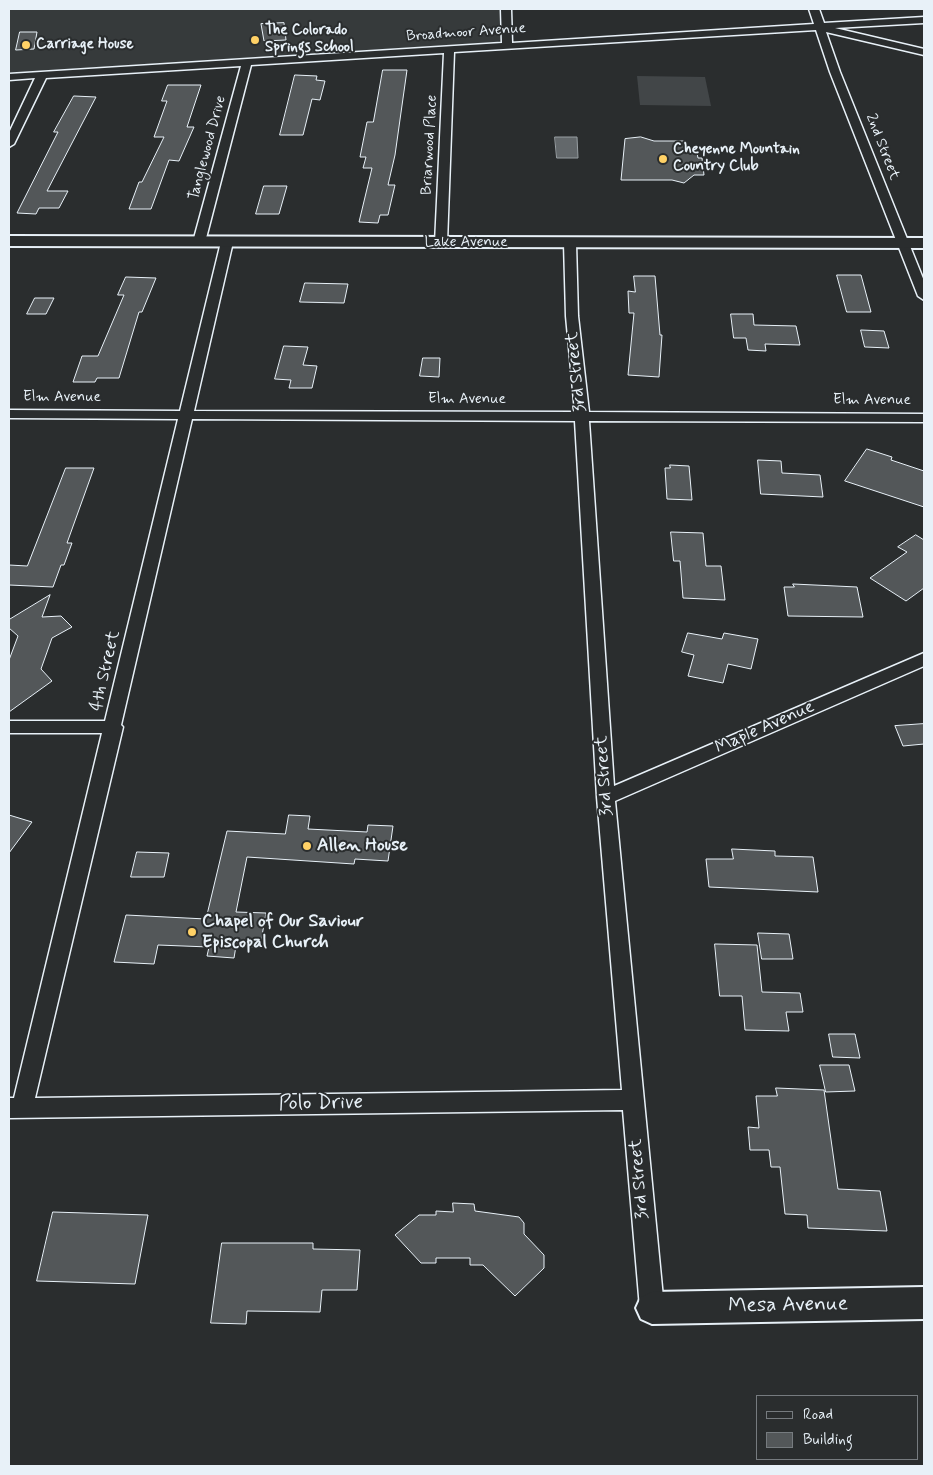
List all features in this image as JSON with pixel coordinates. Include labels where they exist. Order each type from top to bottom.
[{"type":"main road","name":"Lake Avenue","points":[[9,241],[924,243]]},
{"type":"main road","name":"Mesa Avenue","points":[[652,1308],[924,1303]]},
{"type":"street","points":[[506,9],[508,45]]},
{"type":"street","name":"2nd Street","points":[[814,9],[835,72],[924,296]]},
{"type":"street","name":"Broadmoor Avenue","points":[[9,77],[924,20]]},
{"type":"street","points":[[821,26],[836,33],[924,52]]},
{"type":"street","name":"Briarwood Place","points":[[441,242],[450,49]]},
{"type":"street","name":"Tanglewood Drive","points":[[199,242],[247,62]]},
{"type":"street","points":[[9,144],[42,75]]},
{"type":"street","name":"4th Street","points":[[15,1108],[114,727],[227,242]]},
{"type":"street","name":"3rd Street","points":[[570,243],[572,316],[582,416],[606,797],[652,1308]]},
{"type":"street","name":"Elm Avenue","points":[[9,414],[924,418]]},
{"type":"street","name":"Maple Avenue","points":[[606,797],[924,659]]},
{"type":"street","points":[[9,727],[114,727]]},
{"type":"street","name":"Polo Drive","points":[[15,1108],[633,1100]]},
{"type":"shaded area","name":"The Colorado Springs School","points":[[9,9],[501,9],[503,39],[496,42],[13,73],[9,72]]},
{"type":"shaded area","points":[[637,76],[705,77],[711,106],[640,105]]},
{"type":"shaded area","points":[[555,137],[577,137],[578,158],[557,158]]},
{"type":"building","points":[[284,23],[286,40],[264,41],[261,24]]},
{"type":"building","points":[[20,32],[37,32],[34,49],[16,50]]},
{"type":"building","points":[[383,70],[407,70],[395,155],[388,185],[395,185],[388,215],[380,215],[378,223],[359,222],[372,168],[363,168],[366,157],[360,157],[367,122],[373,122]]},
{"type":"building","points":[[295,75],[317,76],[316,80],[325,81],[320,100],[312,99],[303,135],[280,135]]},
{"type":"building","points":[[168,85],[201,85],[187,127],[194,127],[179,161],[169,160],[151,209],[129,209],[139,182],[142,182],[164,137],[154,137],[167,101],[162,101]]},
{"type":"building","points":[[74,96],[96,97],[47,191],[68,191],[59,208],[39,208],[36,214],[17,213],[58,132],[54,132]]},
{"type":"building","name":"Cheyenne Mountain Country Club","points":[[641,137],[654,141],[686,141],[687,149],[697,153],[698,158],[702,158],[704,175],[694,175],[684,183],[672,180],[621,180],[625,139]]},
{"type":"building","points":[[264,186],[287,186],[279,214],[256,214]]},
{"type":"building","points":[[837,275],[861,275],[871,312],[847,312]]},
{"type":"building","points":[[634,276],[655,276],[660,335],[662,335],[659,377],[628,375],[634,313],[629,313],[628,291],[635,292]]},
{"type":"building","points":[[126,277],[156,278],[142,312],[139,312],[119,378],[97,378],[95,382],[73,382],[82,356],[98,356],[124,295],[118,295]]},
{"type":"building","points":[[305,283],[348,284],[344,303],[300,302]]},
{"type":"building","points":[[35,298],[54,298],[46,314],[27,314]]},
{"type":"building","points":[[731,314],[753,314],[754,325],[796,326],[800,345],[765,344],[766,351],[748,350],[746,338],[734,338]]},
{"type":"building","points":[[861,330],[884,331],[889,348],[865,347]]},
{"type":"building","points":[[284,346],[308,347],[303,365],[317,366],[312,388],[289,388],[291,380],[275,379]]},
{"type":"building","points":[[423,358],[440,358],[439,377],[420,376]]},
{"type":"building","points":[[867,449],[892,457],[891,460],[924,471],[924,507],[845,481]]},
{"type":"building","points":[[758,460],[781,461],[782,473],[820,475],[823,497],[761,494]]},
{"type":"building","points":[[670,465],[689,466],[692,500],[667,499],[665,468],[670,468]]},
{"type":"building","points":[[66,468],[94,468],[67,543],[72,543],[64,565],[61,565],[53,587],[9,585],[9,565],[27,566]]},
{"type":"building","points":[[671,532],[703,533],[706,566],[721,566],[725,600],[683,598],[680,561],[674,561]]},
{"type":"building","points":[[916,535],[924,540],[924,588],[906,601],[870,578],[907,552],[898,547]]},
{"type":"building","points":[[793,584],[857,587],[863,617],[788,616],[784,587],[794,587]]},
{"type":"building","points":[[50,595],[42,617],[61,616],[72,627],[52,638],[41,669],[52,681],[9,712],[9,660],[18,636],[9,628],[9,620]]},
{"type":"building","points":[[688,633],[722,639],[724,633],[758,639],[751,669],[728,664],[723,683],[688,676],[694,655],[682,652]]},
{"type":"building","points":[[924,724],[924,744],[903,746],[895,726]]},
{"type":"building","points":[[9,815],[32,822],[9,853]]},
{"type":"building","points":[[289,815],[310,816],[308,829],[367,832],[368,825],[393,826],[388,861],[355,859],[354,864],[247,857],[236,912],[266,913],[260,947],[236,946],[234,958],[207,956],[209,947],[158,945],[154,964],[114,962],[126,915],[206,919],[227,831],[285,834]]},
{"type":"building","points":[[732,849],[775,851],[775,856],[813,857],[818,892],[709,887],[706,859],[733,859]]},
{"type":"building","points":[[137,852],[169,853],[164,877],[131,877]]},
{"type":"building","points":[[758,933],[789,934],[793,959],[762,959]]},
{"type":"building","points":[[715,944],[757,945],[762,992],[800,993],[803,1012],[786,1012],[789,1031],[745,1030],[742,996],[720,996]]},
{"type":"building","points":[[829,1034],[855,1034],[860,1058],[833,1057]]},
{"type":"building","points":[[820,1065],[849,1065],[855,1091],[826,1092]]},
{"type":"building","points":[[776,1088],[824,1090],[838,1189],[880,1191],[887,1231],[808,1228],[807,1215],[785,1214],[780,1167],[771,1167],[769,1150],[750,1150],[748,1127],[759,1128],[756,1096],[777,1096]]},
{"type":"building","points":[[453,1203],[474,1204],[475,1211],[519,1217],[524,1223],[524,1234],[544,1255],[544,1268],[515,1296],[483,1265],[470,1265],[470,1258],[436,1258],[436,1263],[421,1263],[395,1235],[419,1215],[436,1215],[436,1211],[453,1212]]},
{"type":"building","points":[[53,1212],[148,1215],[135,1284],[37,1281]]},
{"type":"building","points":[[222,1243],[313,1243],[313,1249],[360,1250],[357,1290],[322,1290],[320,1312],[247,1311],[246,1324],[211,1323]]},
{"type":"place","name":"The Colorado Springs School","points":[[255,40]]},
{"type":"place","name":"Carriage House","points":[[26,45]]},
{"type":"place","name":"Cheyenne Mountain Country Club","points":[[663,159]]},
{"type":"place","name":"Allen House","points":[[307,846]]},
{"type":"place","name":"Chapel of Our Saviour Episcopal Church","points":[[192,932]]}]
